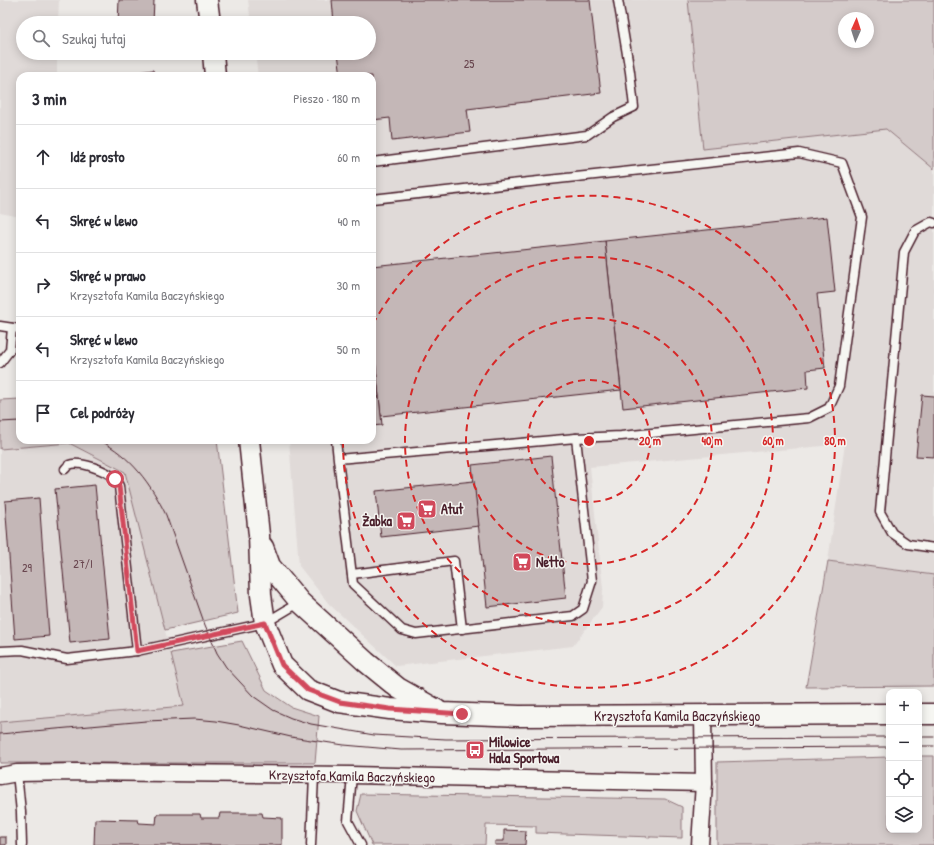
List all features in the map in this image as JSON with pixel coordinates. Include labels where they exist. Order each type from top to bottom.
[{"type":"street","points":[[207,0],[209,16]]},
{"type":"street","points":[[214,60],[215,72]]},
{"type":"street","name":"Krzysztofa Kamila Baczyńskiego","points":[[249,444],[259,535],[261,595],[265,623],[282,665],[308,690],[340,702],[390,709],[442,713],[519,716],[886,714]]},
{"type":"street","name":"Krzysztofa Kamila Baczyńskiego","points":[[259,535],[270,566],[300,602],[366,662],[398,688],[442,713]]},
{"type":"street","points":[[922,714],[934,714]]},
{"type":"street","points":[[700,845],[704,783],[703,716]]},
{"type":"street","name":"Krzysztofa Kamila Baczyńskiego","points":[[0,776],[17,773],[77,772],[352,775],[704,783]]},
{"type":"lane","points":[[376,161],[587,135],[613,117],[634,107],[630,72],[618,0]]},
{"type":"lane","points":[[338,459],[576,438],[621,436],[810,418],[829,408],[839,386],[862,217],[842,164],[800,153],[376,199]]},
{"type":"lane","points":[[934,222],[931,222],[915,231],[904,252],[880,512],[892,533],[908,544],[934,548]]},
{"type":"lane","points":[[0,326],[16,329],[10,350],[0,363]]},
{"type":"lane","points":[[336,444],[353,584],[402,630],[416,634],[573,616],[583,609],[592,581],[576,438]]},
{"type":"lane","points":[[65,469],[69,465],[84,464],[107,473],[115,479],[119,486],[137,651]]},
{"type":"lane","points":[[352,574],[454,561],[462,628]]},
{"type":"lane","points":[[0,651],[22,650],[67,660],[137,651],[265,623],[300,602]]},
{"type":"lane","points":[[17,773],[21,812],[22,845]]},
{"type":"lane","points":[[311,845],[314,775]]},
{"type":"lane","points":[[352,775],[348,821],[361,845]]},
{"type":"shaded area","points":[[0,0],[59,0],[58,16],[16,16],[16,60],[57,60],[57,72],[16,72],[16,216],[0,213]]},
{"type":"shaded area","points":[[248,0],[688,0],[703,149],[886,129],[934,169],[934,575],[828,561],[845,444],[590,467],[603,589],[602,607],[573,646],[396,666],[329,604],[299,566],[289,444],[376,444],[376,72],[257,72],[256,60],[376,60],[376,16],[250,16]]},
{"type":"shaded area","points":[[688,0],[934,0],[934,169],[886,129],[703,149]]},
{"type":"shaded area","points":[[16,399],[16,444],[58,444],[0,449],[0,400]]},
{"type":"shaded area","points":[[71,444],[125,472],[184,706],[0,722],[0,449]]},
{"type":"shaded area","points":[[71,444],[217,444],[238,613],[165,630],[125,472]]},
{"type":"shaded area","points":[[828,561],[934,575],[934,686],[806,687]]},
{"type":"shaded area","points":[[242,641],[266,690],[291,707],[319,716],[315,763],[0,763],[0,722],[184,706],[171,653]]},
{"type":"shaded area","points":[[922,756],[934,756],[934,845],[717,845],[717,762],[886,757],[886,833],[922,833]]},
{"type":"shaded area","points":[[361,794],[665,799],[682,807],[682,838],[536,833],[536,826],[486,825],[485,845],[372,845],[357,811]]},
{"type":"building","points":[[119,0],[154,0],[153,16],[118,16]]},
{"type":"building","points":[[332,0],[590,0],[601,93],[467,109],[470,132],[392,141],[390,118],[376,120],[376,72],[340,72],[339,60],[376,60],[376,16],[333,16]]},
{"type":"building","points":[[153,70],[153,72],[138,72]]},
{"type":"building","points":[[827,217],[835,292],[817,294],[825,368],[807,370],[808,388],[623,408],[605,241]]},
{"type":"building","points":[[605,241],[621,390],[381,416],[376,369],[376,266]]},
{"type":"building","points":[[376,369],[379,397],[376,397]]},
{"type":"building","points":[[922,395],[934,396],[934,457],[916,456]]},
{"type":"building","points":[[376,397],[379,397],[382,425],[376,426]]},
{"type":"building","name":"Netto","points":[[551,456],[566,598],[487,607],[472,465]]},
{"type":"building","name":"Atut","points":[[474,481],[479,526],[381,537],[376,491]]},
{"type":"building","points":[[95,485],[110,639],[70,643],[55,489]]},
{"type":"building","points":[[39,498],[49,636],[15,639],[5,501]]},
{"type":"building","points":[[220,813],[262,813],[263,817],[282,818],[282,845],[94,845],[95,819],[138,820],[139,823],[156,824],[157,814],[200,814],[201,818],[219,818]]},
{"type":"building","points":[[504,830],[526,831],[525,845],[495,845],[495,841],[504,841]]},
{"type":"building","points":[[0,837],[6,837],[6,845],[0,845]]},
{"type":"tram line","points":[[0,422],[16,421]]},
{"type":"tram line","points":[[105,444],[121,454],[139,472],[154,492],[166,515],[205,625],[217,653],[226,667],[253,696],[273,710],[291,718],[311,724],[374,735],[446,739],[886,737]]},
{"type":"tram line","points":[[0,734],[146,721],[194,719],[216,721],[291,737],[344,745],[401,750],[886,747]]},
{"type":"tram line","points":[[922,737],[934,737]]},
{"type":"tram line","points":[[922,746],[934,746]]},
{"type":"place","name":"Atut","points":[[427,509]]},
{"type":"place","name":"Żabka","points":[[406,521]]},
{"type":"place","name":"Netto","points":[[522,562]]},
{"type":"place","name":"Milowice Hala Sportowa","points":[[475,750]]},
{"type":"route","points":[[115,479],[119,486],[137,651],[265,623],[282,665],[308,690],[340,702],[390,709],[462,714]]}]
